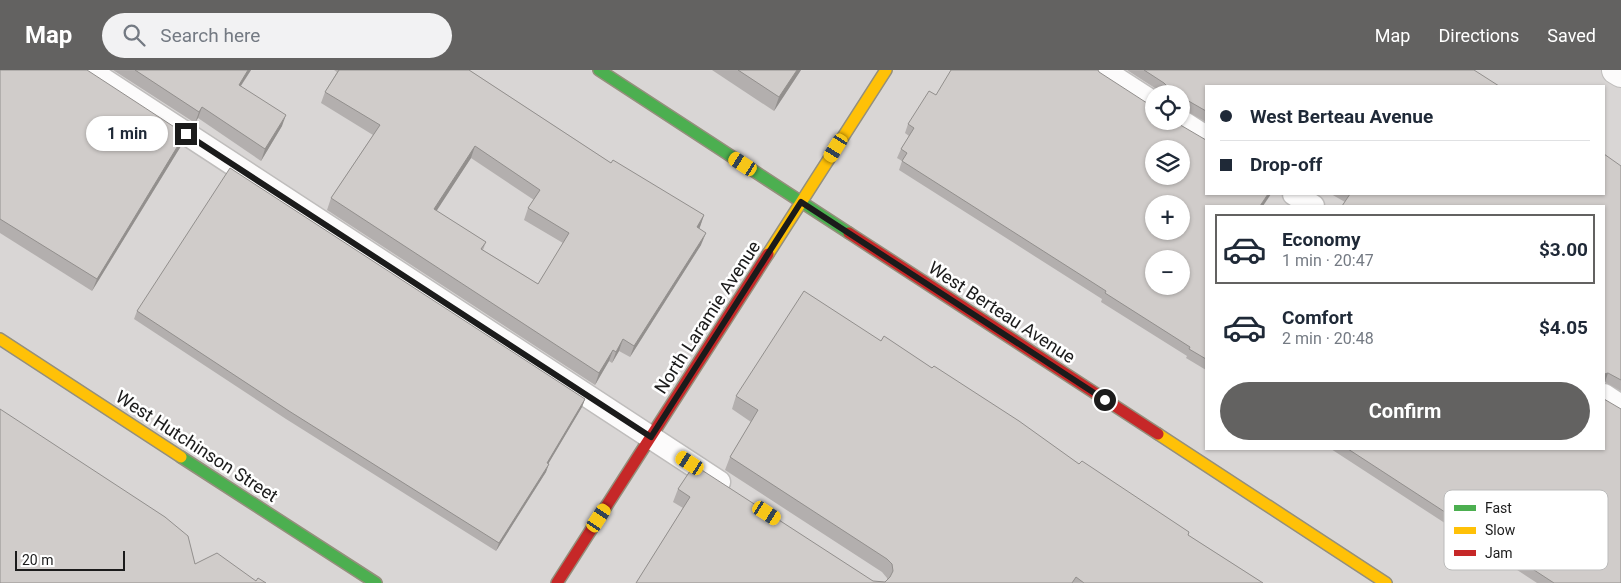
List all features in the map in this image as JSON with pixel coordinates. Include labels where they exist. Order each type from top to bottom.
[{"type":"street","name":"West Berteau Avenue","points":[[599,70],[1386,583]]},
{"type":"street","name":"North Laramie Avenue","points":[[557,583],[886,70]]},
{"type":"street","points":[[1616,70],[1621,73]]},
{"type":"street","name":"West Hutchinson Street","points":[[0,339],[376,583]]},
{"type":"lane","points":[[88,70],[738,494]]},
{"type":"lane","points":[[1103,70],[1145,97]]},
{"type":"lane","points":[[1190,127],[1205,136]]},
{"type":"lane","points":[[1296,195],[1311,205]]},
{"type":"lane","points":[[1605,396],[1621,406]]},
{"type":"shaded area","points":[[0,70],[1621,70],[1621,583],[0,583]]},
{"type":"building","points":[[0,70],[87,70],[185,134],[97,279],[0,219]]},
{"type":"building","points":[[135,70],[248,70],[239,85],[286,115],[265,149],[202,107],[199,112]]},
{"type":"building","points":[[339,70],[469,70],[611,163],[613,160],[704,215],[697,227],[706,233],[634,346],[623,339],[616,352],[613,350],[599,373],[331,198],[380,125],[325,92]],"holes":[[[475,146],[540,190],[528,208],[569,233],[538,284],[481,249],[486,242],[434,209]]]},
{"type":"building","points":[[738,70],[797,70],[779,97]]},
{"type":"building","points":[[951,70],[1098,70],[1145,102],[1145,130],[1189,130],[1205,139],[1205,195],[1267,195],[1261,205],[1205,205],[1205,358],[1105,293],[1106,291],[902,161],[907,153],[901,149],[914,128],[908,124],[929,91],[936,95]]},
{"type":"building","points":[[1144,70],[1474,70],[1497,85],[1205,85],[1205,110],[1190,102],[1190,85],[1166,85]]},
{"type":"building","points":[[1605,155],[1621,166],[1621,380],[1608,373],[1605,374],[1605,205],[1343,205],[1349,195],[1605,195]]},
{"type":"building","points":[[230,168],[585,399],[547,463],[549,464],[499,543],[289,411],[137,311]]},
{"type":"building","points":[[804,291],[881,341],[884,336],[932,368],[934,366],[1019,421],[1079,464],[1082,461],[1189,532],[1188,535],[1263,583],[1084,583],[1076,577],[1072,583],[636,583],[690,497],[678,489],[694,465],[873,581],[885,582],[890,577],[893,571],[892,564],[887,559],[730,457],[758,410],[736,396]]},
{"type":"building","points":[[1605,400],[1621,409],[1621,583],[1554,583],[1534,570],[1608,570],[1608,490],[1444,490],[1444,511],[1350,450],[1605,450]]},
{"type":"building","points":[[0,409],[165,517],[188,536],[195,564],[217,553],[256,581],[258,578],[266,583],[0,583]]},
{"type":"traffic: fast","points":[[599,70],[849,233]]},
{"type":"traffic: fast","points":[[181,457],[376,583]]},
{"type":"traffic: slow","points":[[768,254],[886,70]]},
{"type":"traffic: slow","points":[[0,339],[181,457]]},
{"type":"traffic: slow","points":[[1158,434],[1386,583]]},
{"type":"traffic: jam","points":[[849,233],[1158,434]]},
{"type":"traffic: jam","points":[[557,583],[768,254]]},
{"type":"route","points":[[186,134],[651,437],[801,202],[1105,400]]}]
